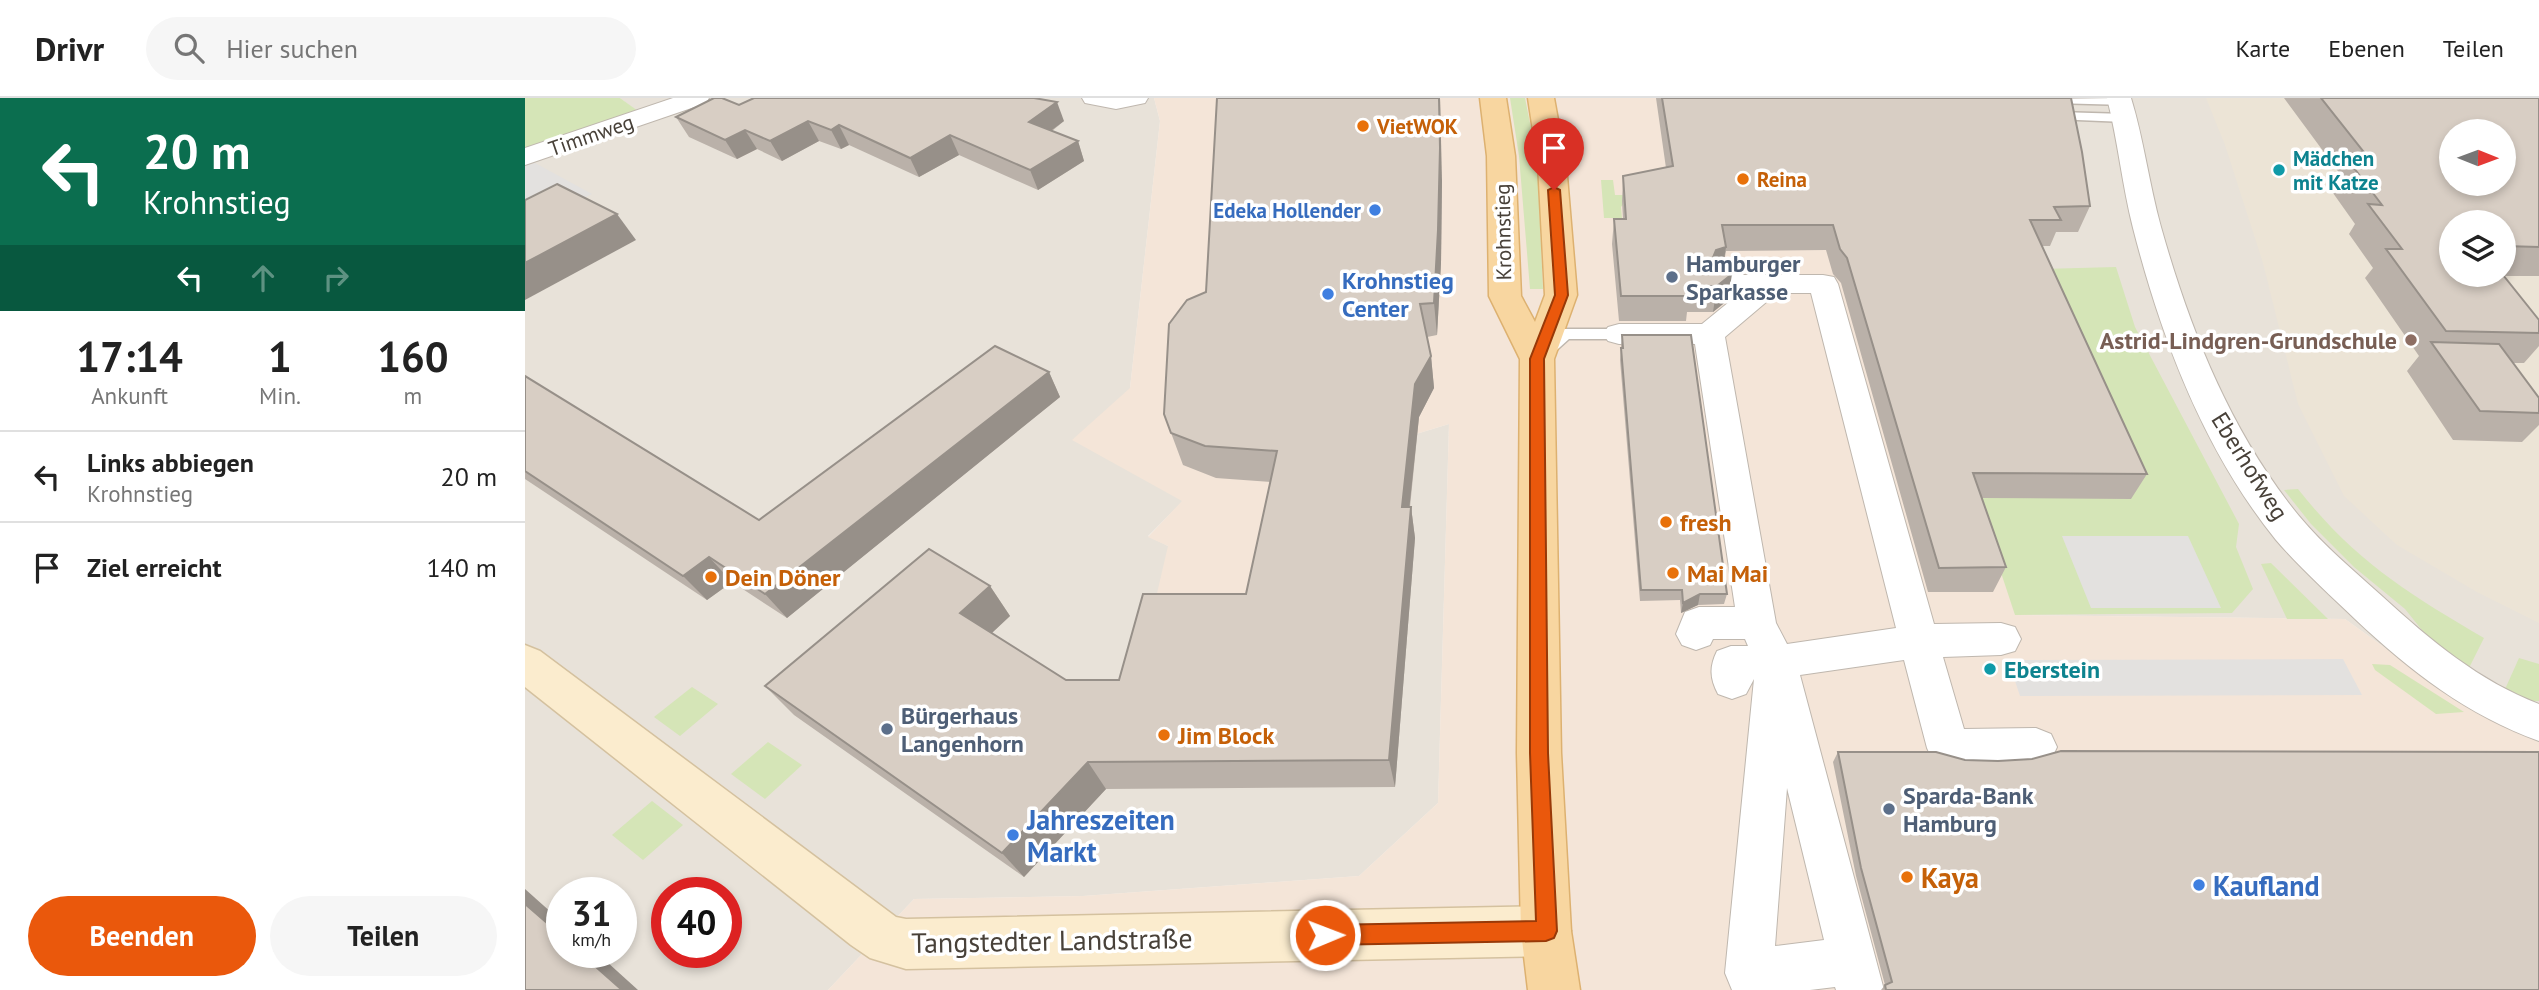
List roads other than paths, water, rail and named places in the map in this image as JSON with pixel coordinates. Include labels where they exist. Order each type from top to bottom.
[{"type":"main road","name":"Krohnstieg","points":[[1493,98],[1501,156],[1504,296],[1537,359]]},
{"type":"main road","name":"Krohnstieg","points":[[1541,98],[1552,164],[1561,295],[1537,359],[1539,753],[1546,931],[1554,990]]},
{"type":"main road","name":"Krohnstieg","points":[[1538,990],[1546,931]]},
{"type":"street","name":"Timmweg","points":[[525,157],[697,98]]},
{"type":"street","points":[[1094,98],[1116,102],[1136,98]]},
{"type":"street","name":"Eberhofweg","points":[[2122,106],[2146,222],[2184,342],[2210,401],[2247,470],[2287,527],[2410,645],[2455,682],[2505,710],[2539,723]]},
{"type":"street","points":[[1619,334],[1709,334],[1767,270]]},
{"type":"street","points":[[1724,284],[1767,270],[1823,284],[1948,748],[2036,747]]},
{"type":"street","points":[[1709,334],[1757,623],[1776,662],[1856,975],[1744,979],[1776,662]]},
{"type":"street","points":[[1696,634],[1699,623],[1757,623]]},
{"type":"street","points":[[1731,682],[1731,663],[1776,662],[1921,641],[2001,639]]},
{"type":"street","name":"Tangstedter Landstraße","points":[[525,663],[690,793],[867,928],[888,940],[906,944],[1546,931]]},
{"type":"lane","points":[[2053,99],[2122,106]]},
{"type":"lane","points":[[2059,116],[2122,106]]},
{"type":"lane","points":[[1537,359],[1565,334],[1619,334]]},
{"type":"place","name":"VietWOK","points":[[1363,126]]},
{"type":"place","name":"Mädchen mit Katze","points":[[2279,170]]},
{"type":"place","name":"Reina","points":[[1743,179]]},
{"type":"place","name":"Edeka Hollender","points":[[1375,210]]},
{"type":"place","name":"Hamburger Sparkasse","points":[[1672,277]]},
{"type":"place","name":"Krohnstieg Center","points":[[1328,294]]},
{"type":"place","name":"Astrid-Lindgren-Grundschule","points":[[2411,340]]},
{"type":"place","name":"fresh","points":[[1666,522]]},
{"type":"place","name":"Mai Mai","points":[[1673,573]]},
{"type":"place","name":"Dein Döner","points":[[711,577]]},
{"type":"place","name":"Eberstein","points":[[1990,669]]},
{"type":"place","name":"Bürgerhaus Langenhorn","points":[[887,729]]},
{"type":"place","name":"Jim Block","points":[[1164,735]]},
{"type":"place","name":"Sparda-Bank Hamburg","points":[[1889,809]]},
{"type":"place","name":"Jahreszeiten Markt","points":[[1013,835]]},
{"type":"place","name":"Kaya","points":[[1907,877]]},
{"type":"place","name":"Kaufland","points":[[2199,885]]}]
